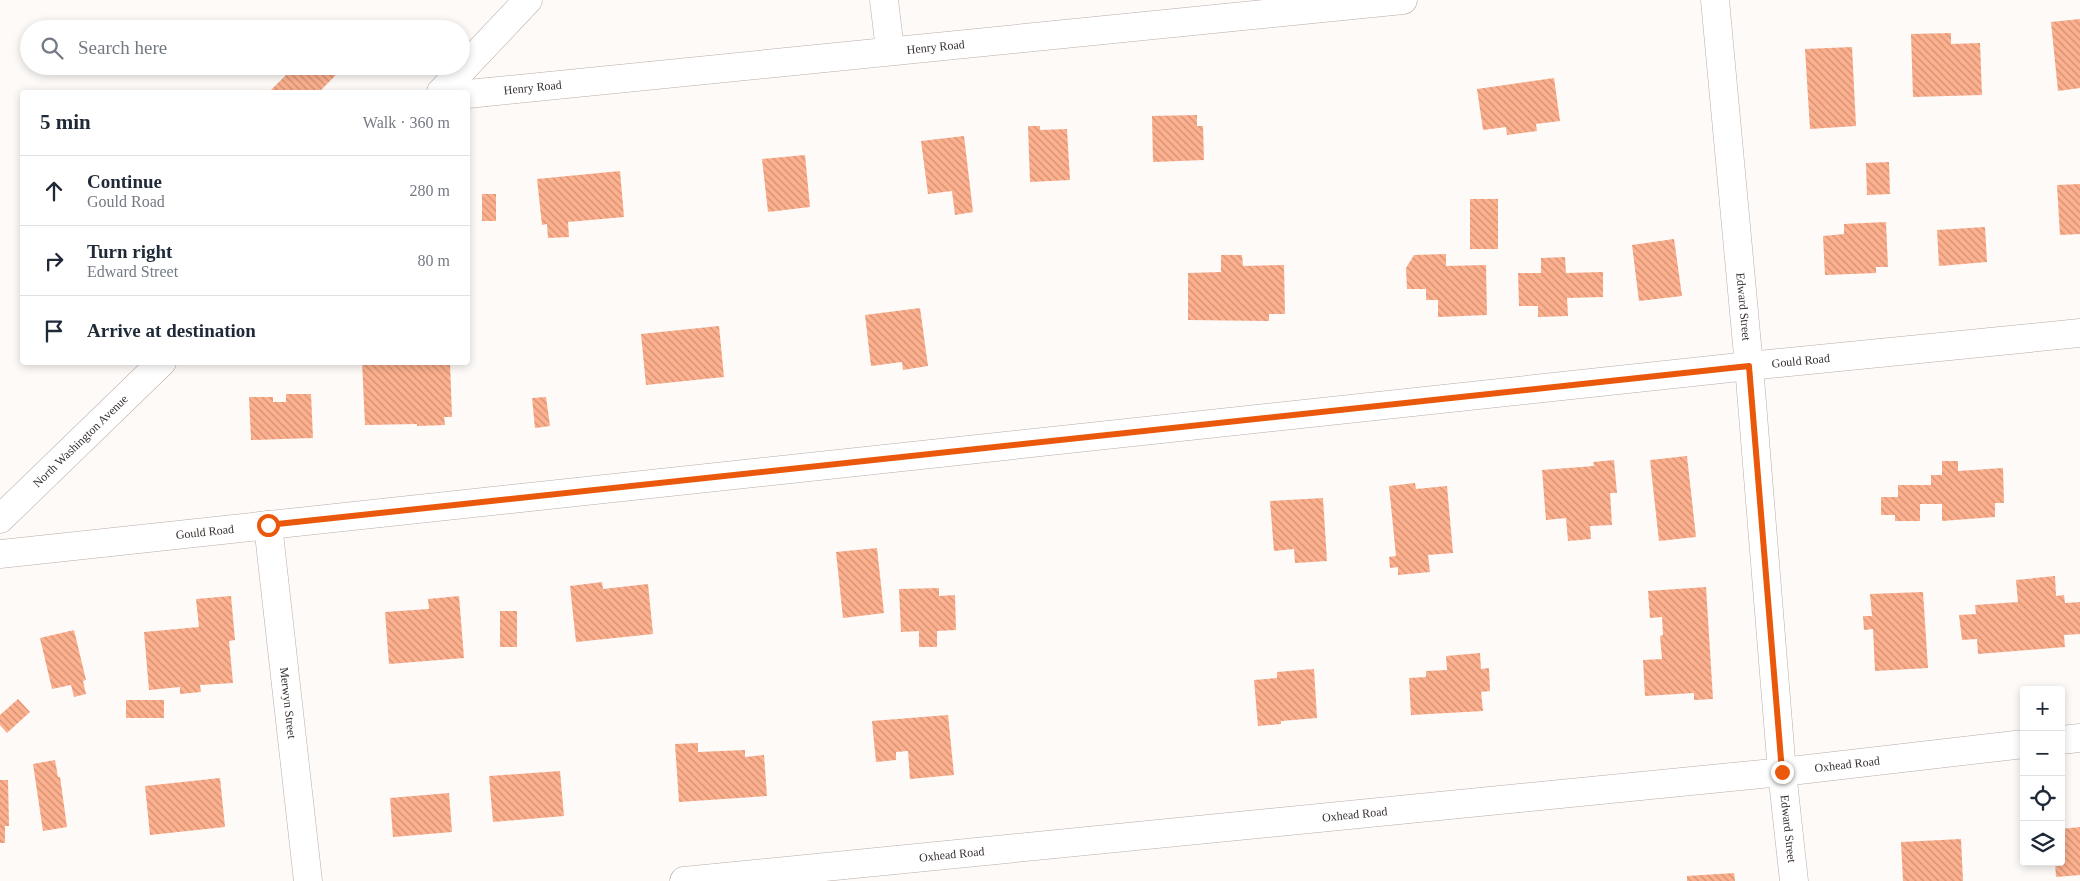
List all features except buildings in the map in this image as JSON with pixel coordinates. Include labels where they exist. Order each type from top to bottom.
[{"type":"street","points":[[470,61],[528,0]]},
{"type":"street","points":[[884,0],[890,50]]},
{"type":"street","name":"Henry Road","points":[[470,94],[1298,5],[1403,0]]},
{"type":"street","name":"Edward Street","points":[[1715,0],[1749,366],[1782,772],[1794,881]]},
{"type":"street","points":[[442,90],[456,75]]},
{"type":"street","name":"Gould Road","points":[[0,554],[1749,366],[2080,333]]},
{"type":"street","name":"North Washington Avenue","points":[[0,519],[159,365]]},
{"type":"street","name":"Merwyn Street","points":[[268,525],[308,881]]},
{"type":"street","points":[[2065,740],[2080,738]]},
{"type":"street","name":"Oxhead Road","points":[[684,881],[1782,772],[2020,744]]},
{"type":"route","points":[[268,525],[1749,366],[1782,772]]}]
